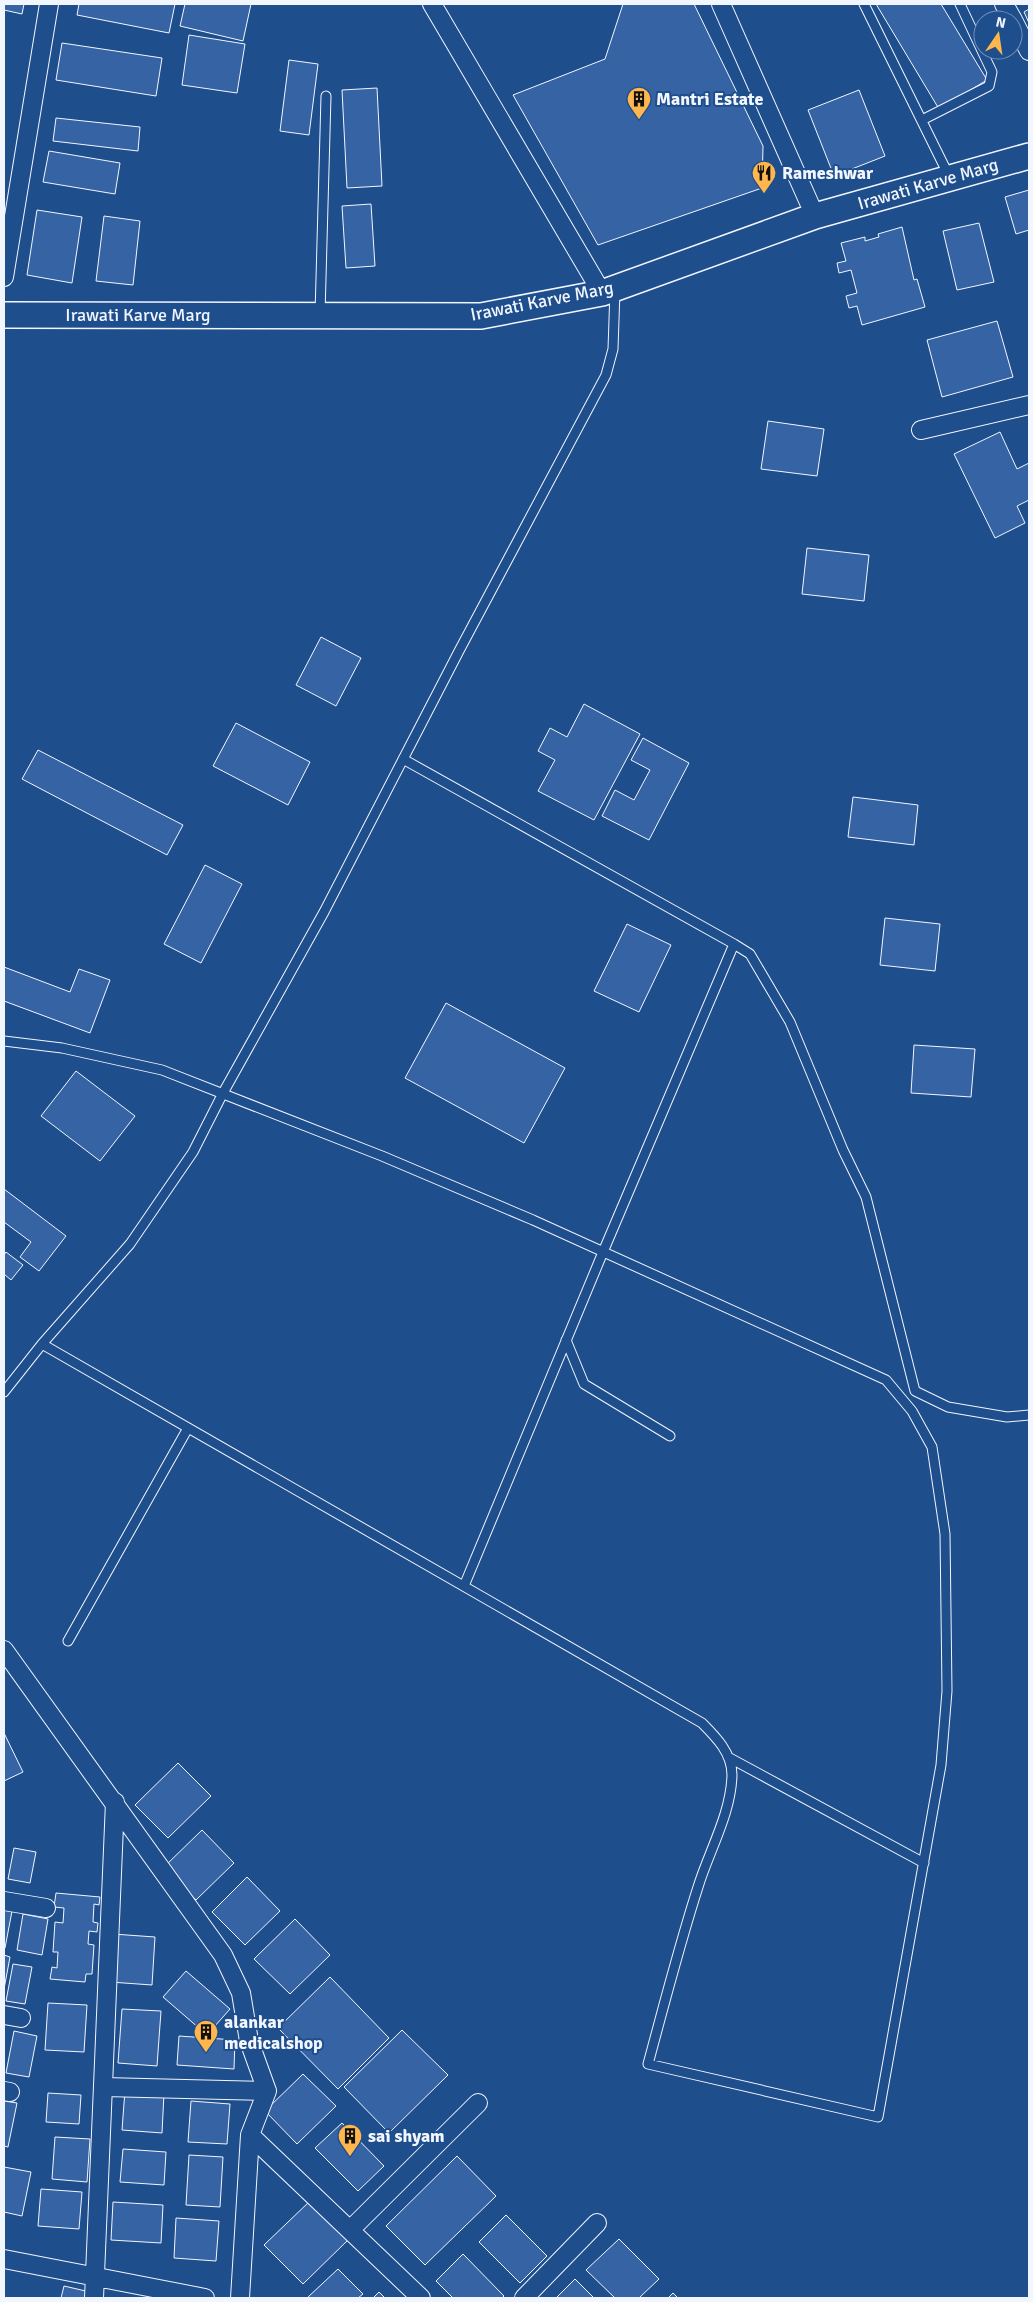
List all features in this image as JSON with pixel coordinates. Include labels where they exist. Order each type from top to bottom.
[{"type":"main road","name":"Irawati Karve Marg","points":[[4,315],[481,316],[609,290],[815,216],[1029,156]]},
{"type":"street","points":[[4,277],[49,4]]},
{"type":"street","points":[[432,4],[609,290]]},
{"type":"street","points":[[722,4],[815,216]]},
{"type":"street","points":[[1023,39],[1029,51]]},
{"type":"street","points":[[921,430],[1029,406]]},
{"type":"street","points":[[4,1650],[115,1802],[223,1955],[241,1993],[249,2041],[267,2091],[250,2135],[240,2298]]},
{"type":"street","points":[[94,2298],[115,1802]]},
{"type":"street","points":[[4,1901],[46,1908]]},
{"type":"street","points":[[104,2087],[267,2091]]},
{"type":"street","points":[[350,2230],[478,2103]]},
{"type":"street","points":[[250,2135],[421,2298]]},
{"type":"street","points":[[524,2298],[597,2223]]},
{"type":"street","points":[[4,2259],[205,2298]]},
{"type":"lane","points":[[864,4],[950,178]]},
{"type":"lane","points":[[922,120],[989,86],[991,80],[992,72],[960,4]]},
{"type":"lane","points":[[320,315],[326,96]]},
{"type":"lane","points":[[4,1392],[42,1344],[130,1244],[193,1152],[223,1093],[324,912],[606,375],[613,349],[609,290]]},
{"type":"lane","points":[[403,759],[750,954],[790,1022],[843,1150],[866,1196],[915,1391],[948,1407],[1007,1417],[1029,1415]]},
{"type":"lane","points":[[464,1586],[734,944]]},
{"type":"lane","points":[[4,1041],[118,1059],[162,1070],[382,1156],[603,1252],[886,1380],[912,1411],[932,1447],[945,1534],[947,1691],[941,1765],[878,2117],[648,2064],[698,1887],[729,1802],[732,1773],[728,1757],[717,1739],[702,1723],[42,1344]]},
{"type":"lane","points":[[566,1340],[584,1384],[670,1436]]},
{"type":"lane","points":[[68,1641],[188,1428]]},
{"type":"lane","points":[[728,1757],[924,1863]]},
{"type":"building","points":[[4,4],[24,4],[22,14],[4,10]]},
{"type":"building","points":[[79,4],[175,4],[169,33],[77,15]]},
{"type":"building","points":[[185,4],[251,4],[243,41],[180,26]]},
{"type":"building","name":"Mantri Estate","points":[[623,4],[694,4],[763,146],[762,188],[598,245],[513,95],[605,59]]},
{"type":"building","points":[[876,4],[941,4],[973,57],[973,60],[975,60],[987,80],[939,109]]},
{"type":"building","points":[[1029,9],[1029,23],[1024,12]]},
{"type":"building","points":[[189,35],[245,44],[237,93],[182,85]]},
{"type":"building","points":[[62,43],[162,58],[156,96],[56,80]]},
{"type":"building","points":[[289,60],[318,64],[309,135],[280,131]]},
{"type":"building","points":[[377,88],[382,186],[347,188],[342,90]]},
{"type":"building","points":[[859,90],[885,156],[834,176],[808,110]]},
{"type":"building","points":[[56,118],[140,127],[138,151],[53,141]]},
{"type":"building","points":[[49,151],[120,163],[115,194],[43,182]]},
{"type":"building","points":[[1029,190],[1029,230],[1016,234],[1005,197]]},
{"type":"building","points":[[371,204],[375,266],[346,268],[342,206]]},
{"type":"building","points":[[37,210],[82,217],[72,283],[27,275]]},
{"type":"building","points":[[104,216],[140,221],[133,285],[96,281]]},
{"type":"building","points":[[979,223],[994,282],[957,290],[943,231]]},
{"type":"building","points":[[902,227],[914,280],[917,279],[925,307],[862,325],[857,306],[849,308],[846,296],[857,293],[851,270],[839,273],[837,263],[846,261],[841,243],[865,237],[865,241],[879,237],[878,234]]},
{"type":"building","points":[[997,321],[1013,377],[942,397],[927,340]]},
{"type":"building","points":[[768,421],[824,429],[817,476],[761,469]]},
{"type":"building","points":[[1000,432],[1017,469],[1029,463],[1029,500],[1017,506],[1025,523],[995,538],[954,454]]},
{"type":"building","points":[[807,548],[869,555],[864,601],[802,594]]},
{"type":"building","points":[[321,637],[361,658],[336,706],[296,685]]},
{"type":"building","points":[[584,704],[640,734],[594,820],[538,791],[555,760],[538,751],[550,728],[567,737]]},
{"type":"building","points":[[236,723],[310,762],[288,805],[213,766]]},
{"type":"building","points":[[643,738],[689,763],[649,840],[602,816],[615,790],[634,800],[650,770],[631,760]]},
{"type":"building","points":[[38,750],[183,825],[167,855],[22,779]]},
{"type":"building","points":[[853,797],[918,805],[914,845],[848,837]]},
{"type":"building","points":[[205,865],[242,884],[201,963],[164,944]]},
{"type":"building","points":[[885,918],[940,924],[935,971],[880,965]]},
{"type":"building","points":[[627,924],[671,945],[639,1012],[594,991]]},
{"type":"building","points":[[4,967],[70,992],[79,969],[110,980],[90,1033],[4,1001]]},
{"type":"building","points":[[446,1003],[565,1068],[524,1143],[405,1078]]},
{"type":"building","points":[[914,1045],[975,1049],[971,1097],[911,1093]]},
{"type":"building","points":[[76,1071],[135,1116],[100,1161],[41,1116]]},
{"type":"building","points":[[4,1189],[66,1236],[39,1271],[20,1257],[31,1242],[4,1222]]},
{"type":"building","points":[[6,1252],[23,1265],[11,1280],[4,1274],[4,1255]]},
{"type":"building","points":[[4,1733],[23,1772],[4,1781]]},
{"type":"building","points":[[178,1763],[211,1796],[168,1838],[135,1805]]},
{"type":"building","points":[[202,1830],[234,1863],[196,1900],[164,1867]]},
{"type":"building","points":[[14,1848],[36,1852],[30,1883],[8,1879]]},
{"type":"building","points":[[247,1877],[280,1911],[245,1945],[212,1912]]},
{"type":"building","points":[[56,1893],[100,1897],[99,1905],[94,1904],[93,1922],[98,1923],[97,1932],[89,1931],[88,1944],[94,1945],[92,1974],[86,1974],[85,1982],[50,1979],[52,1967],[57,1968],[58,1952],[53,1952],[55,1922],[63,1923],[64,1908],[54,1907]]},
{"type":"building","points":[[4,1909],[12,1911],[5,1948],[4,1948]]},
{"type":"building","points":[[23,1914],[48,1919],[42,1955],[17,1950]]},
{"type":"building","points":[[295,1919],[330,1955],[290,1994],[254,1959]]},
{"type":"building","points":[[113,1934],[155,1937],[152,1985],[110,1982]]},
{"type":"building","points":[[4,1955],[10,1957],[4,1989]]},
{"type":"building","points":[[13,1964],[32,1967],[25,2004],[6,2001]]},
{"type":"building","points":[[186,1971],[230,2009],[207,2035],[163,1997]]},
{"type":"building","points":[[330,1977],[389,2038],[338,2089],[278,2028]]},
{"type":"building","points":[[48,2003],[87,2005],[84,2052],[45,2050]]},
{"type":"building","points":[[122,2009],[161,2011],[157,2066],[118,2063]]},
{"type":"building","points":[[402,2030],[448,2075],[389,2133],[344,2087]]},
{"type":"building","points":[[14,2031],[37,2036],[29,2077],[6,2073]]},
{"type":"building","name":"alankar medicalshop","points":[[179,2036],[235,2040],[234,2069],[177,2065]]},
{"type":"building","points":[[303,2074],[336,2106],[297,2144],[265,2111]]},
{"type":"building","points":[[125,2090],[164,2093],[162,2133],[122,2130]]},
{"type":"building","points":[[48,2093],[81,2095],[79,2124],[46,2122]]},
{"type":"building","points":[[4,2101],[17,2103],[8,2147],[4,2146]]},
{"type":"building","points":[[191,2101],[230,2104],[227,2144],[188,2142]]},
{"type":"building","name":"sai shyam","points":[[342,2123],[384,2166],[358,2191],[315,2148]]},
{"type":"building","points":[[55,2137],[90,2139],[87,2182],[52,2179]]},
{"type":"building","points":[[123,2149],[166,2152],[164,2185],[120,2182]]},
{"type":"building","points":[[189,2155],[223,2157],[220,2207],[186,2205]]},
{"type":"building","points":[[457,2156],[496,2196],[425,2265],[386,2226]]},
{"type":"building","points":[[4,2167],[31,2172],[22,2216],[4,2212]]},
{"type":"building","points":[[41,2189],[82,2192],[79,2229],[38,2226]]},
{"type":"building","points":[[310,2201],[348,2240],[303,2284],[264,2245]]},
{"type":"building","points":[[113,2202],[163,2205],[161,2243],[111,2240]]},
{"type":"building","points":[[506,2215],[547,2256],[520,2283],[479,2242]]},
{"type":"building","points":[[176,2218],[219,2221],[216,2261],[174,2258]]},
{"type":"building","points":[[619,2239],[659,2279],[639,2298],[615,2298],[586,2270]]},
{"type":"building","points":[[463,2254],[504,2296],[502,2298],[453,2298],[436,2281]]},
{"type":"building","points":[[338,2269],[363,2294],[358,2298],[307,2298]]},
{"type":"building","points":[[575,2279],[594,2298],[556,2298]]},
{"type":"building","points":[[64,2286],[90,2292],[89,2298],[61,2298]]},
{"type":"building","points":[[379,2292],[385,2298],[373,2298]]},
{"type":"building","points":[[673,2293],[678,2298],[668,2298]]},
{"type":"place","name":"Mantri Estate","points":[[639,120]]},
{"type":"place","name":"Rameshwar","points":[[764,194]]},
{"type":"place","name":"alankar medicalshop","points":[[206,2053]]},
{"type":"place","name":"sai shyam","points":[[350,2157]]}]
